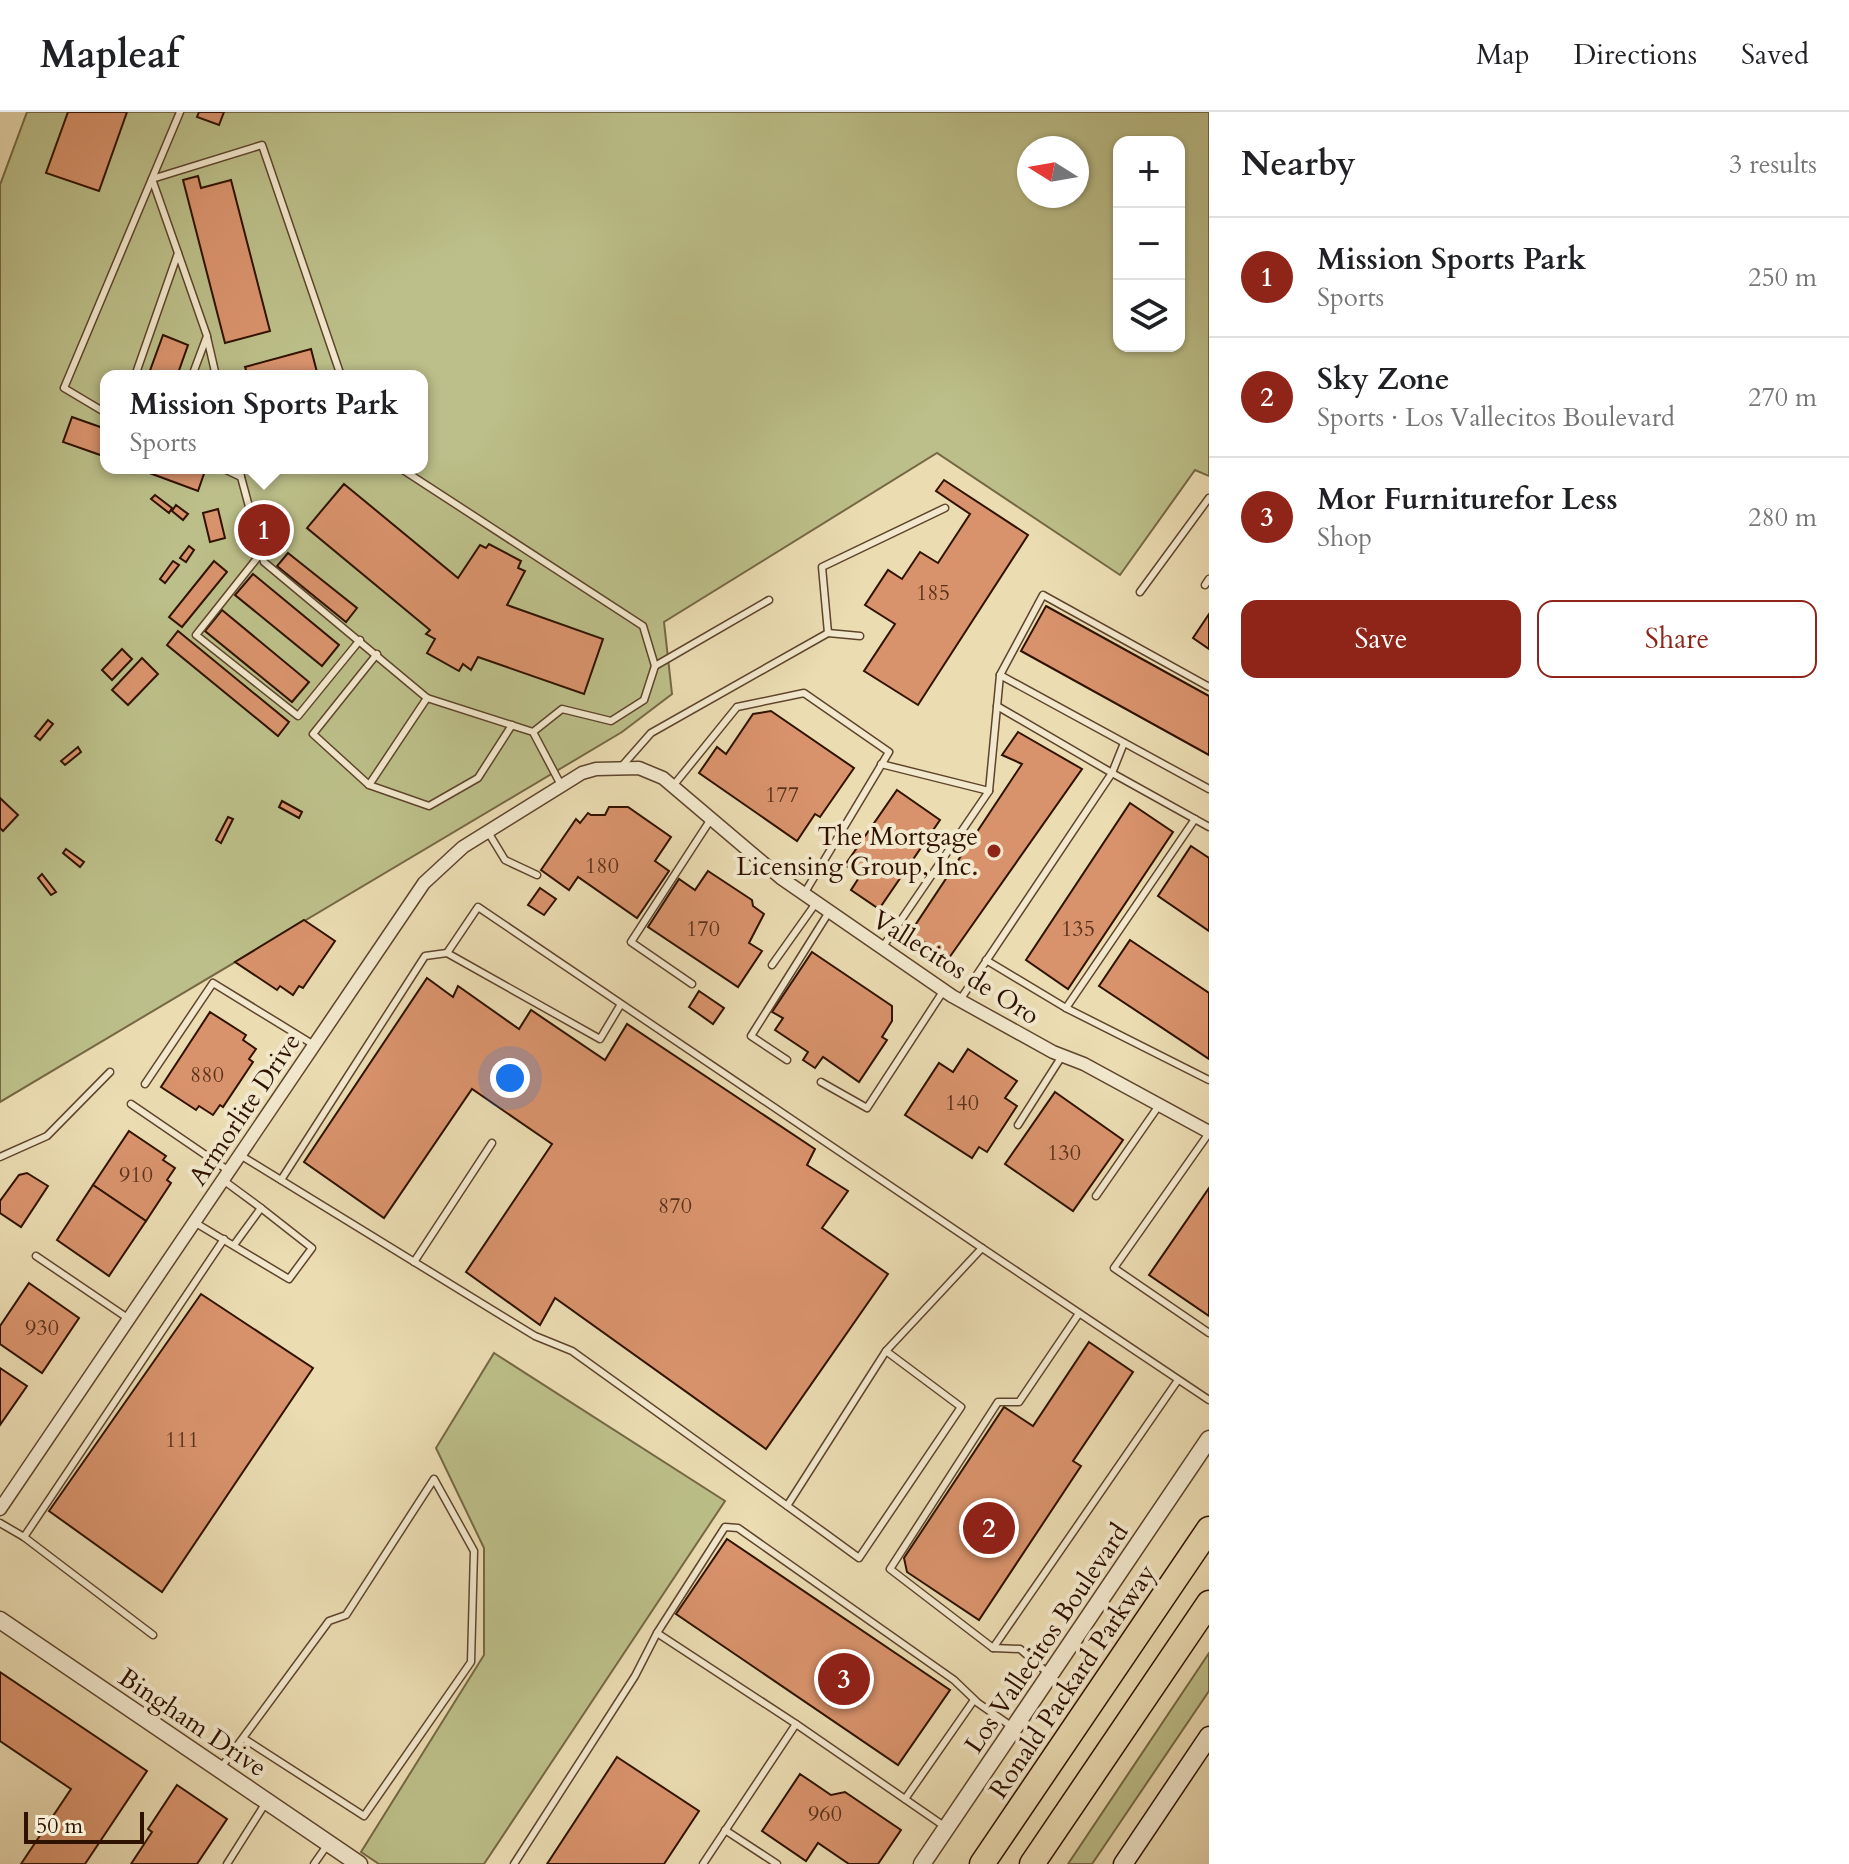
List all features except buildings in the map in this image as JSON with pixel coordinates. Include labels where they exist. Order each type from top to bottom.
[{"type":"highway","name":"Ronald Packard Parkway","points":[[982,1864],[1209,1529]]},
{"type":"highway","points":[[1032,1864],[1209,1603]]},
{"type":"main road","points":[[1123,1864],[1207,1745]]},
{"type":"street","name":"Vallecitos de Oro","points":[[567,785],[582,773],[596,769],[639,768],[663,778],[781,878],[944,990],[1062,1056],[1084,1064],[1209,1132]]},
{"type":"street","name":"Armorlite Drive","points":[[0,1509],[424,883],[463,847],[567,785]]},
{"type":"street","name":"Los Vallecitos Boulevard","points":[[922,1864],[1209,1439]]},
{"type":"street","name":"Bingham Drive","points":[[0,1620],[359,1864]]},
{"type":"lane","points":[[100,409],[64,388],[180,112]]},
{"type":"lane","points":[[152,179],[262,145],[339,370]]},
{"type":"lane","points":[[152,179],[207,336],[215,370]]},
{"type":"lane","points":[[137,370],[178,253]]},
{"type":"lane","points":[[194,370],[207,336]]},
{"type":"lane","points":[[235,474],[241,477]]},
{"type":"lane","points":[[240,474],[264,562],[427,698],[533,732],[567,785]]},
{"type":"lane","points":[[409,474],[643,626],[655,666],[644,700],[611,721],[562,709],[533,732]]},
{"type":"lane","points":[[1140,592],[1209,498]]},
{"type":"lane","points":[[828,633],[822,567],[945,508]]},
{"type":"lane","points":[[262,552],[196,635],[298,716],[360,640]]},
{"type":"lane","points":[[882,948],[989,791],[1000,675],[1043,595],[1209,687]]},
{"type":"lane","points":[[655,666],[769,600]]},
{"type":"lane","points":[[620,769],[651,733],[828,633],[860,636]]},
{"type":"lane","points":[[377,654],[313,734],[369,785],[429,806],[478,778],[512,725]]},
{"type":"lane","points":[[1000,675],[1209,789]]},
{"type":"lane","points":[[673,786],[737,707],[804,693],[889,752],[804,894]]},
{"type":"lane","points":[[369,785],[427,698]]},
{"type":"lane","points":[[997,706],[1208,824]]},
{"type":"lane","points":[[960,1000],[1112,773],[1124,743]]},
{"type":"lane","points":[[881,764],[989,791]]},
{"type":"lane","points":[[692,984],[631,942],[711,819]]},
{"type":"lane","points":[[1066,1008],[1195,819]]},
{"type":"lane","points":[[488,832],[505,860],[537,875]]},
{"type":"lane","points":[[772,965],[816,903]]},
{"type":"lane","points":[[447,953],[478,907],[1078,1315],[1209,1400]]},
{"type":"lane","points":[[787,1060],[751,1036],[829,912]]},
{"type":"lane","points":[[281,1180],[425,956],[447,953],[600,1039],[621,1004]]},
{"type":"lane","points":[[986,960],[1066,1008],[1209,1080]]},
{"type":"lane","points":[[145,1084],[213,983],[314,1045]]},
{"type":"lane","points":[[821,1082],[867,1108],[944,990]]},
{"type":"lane","points":[[1018,1125],[1062,1056]]},
{"type":"lane","points":[[0,1157],[47,1136],[110,1072]]},
{"type":"lane","points":[[131,1104],[226,1175],[261,1208],[312,1248],[289,1279],[194,1222]]},
{"type":"lane","points":[[1096,1196],[1160,1104]]},
{"type":"lane","points":[[1209,1132],[1114,1268],[1209,1333]]},
{"type":"lane","points":[[414,1262],[492,1143]]},
{"type":"lane","points":[[240,1155],[535,1336],[572,1351],[859,1558],[961,1407],[886,1351]]},
{"type":"lane","points":[[234,1245],[261,1208]]},
{"type":"lane","points":[[24,1537],[224,1239]]},
{"type":"lane","points":[[787,1506],[886,1351],[982,1248]]},
{"type":"lane","points":[[36,1256],[129,1319]]},
{"type":"lane","points":[[1050,1675],[1020,1649],[993,1648],[890,1569],[998,1402],[1019,1402],[1078,1315]]},
{"type":"lane","points":[[993,1648],[1178,1380]]},
{"type":"lane","points":[[220,1769],[329,1621],[346,1615],[434,1479],[474,1551],[471,1662],[364,1816],[243,1738]]},
{"type":"lane","points":[[0,1523],[24,1537],[153,1635]]},
{"type":"lane","points":[[514,1864],[635,1676],[657,1633],[725,1527],[738,1528],[954,1680],[974,1700],[1014,1728]]},
{"type":"lane","points":[[657,1633],[947,1828]]},
{"type":"lane","points":[[905,1799],[974,1700]]},
{"type":"lane","points":[[703,1864],[796,1724]]},
{"type":"lane","points":[[227,1864],[267,1801]]},
{"type":"lane","points":[[725,1830],[777,1864]]},
{"type":"lane","points":[[314,1864],[328,1843]]},
{"type":"green space","points":[[27,112],[1209,112],[1209,476],[1195,470],[1120,575],[937,453],[664,622],[672,694],[622,732],[0,1102],[0,185]]},
{"type":"green space","points":[[494,1353],[725,1501],[484,1864],[379,1864],[361,1852],[484,1655],[484,1548],[436,1448]]},
{"type":"green space","points":[[1209,1653],[1209,1691],[1092,1864],[1068,1864]]},
{"type":"place","name":"Mission Sports Park","points":[[264,530]]},
{"type":"place","name":"The Mortgage Licensing Group, Inc.","points":[[994,851]]},
{"type":"place","name":"Sky Zone","points":[[989,1528]]},
{"type":"place","name":"Mor Furniturefor Less","points":[[844,1679]]}]
